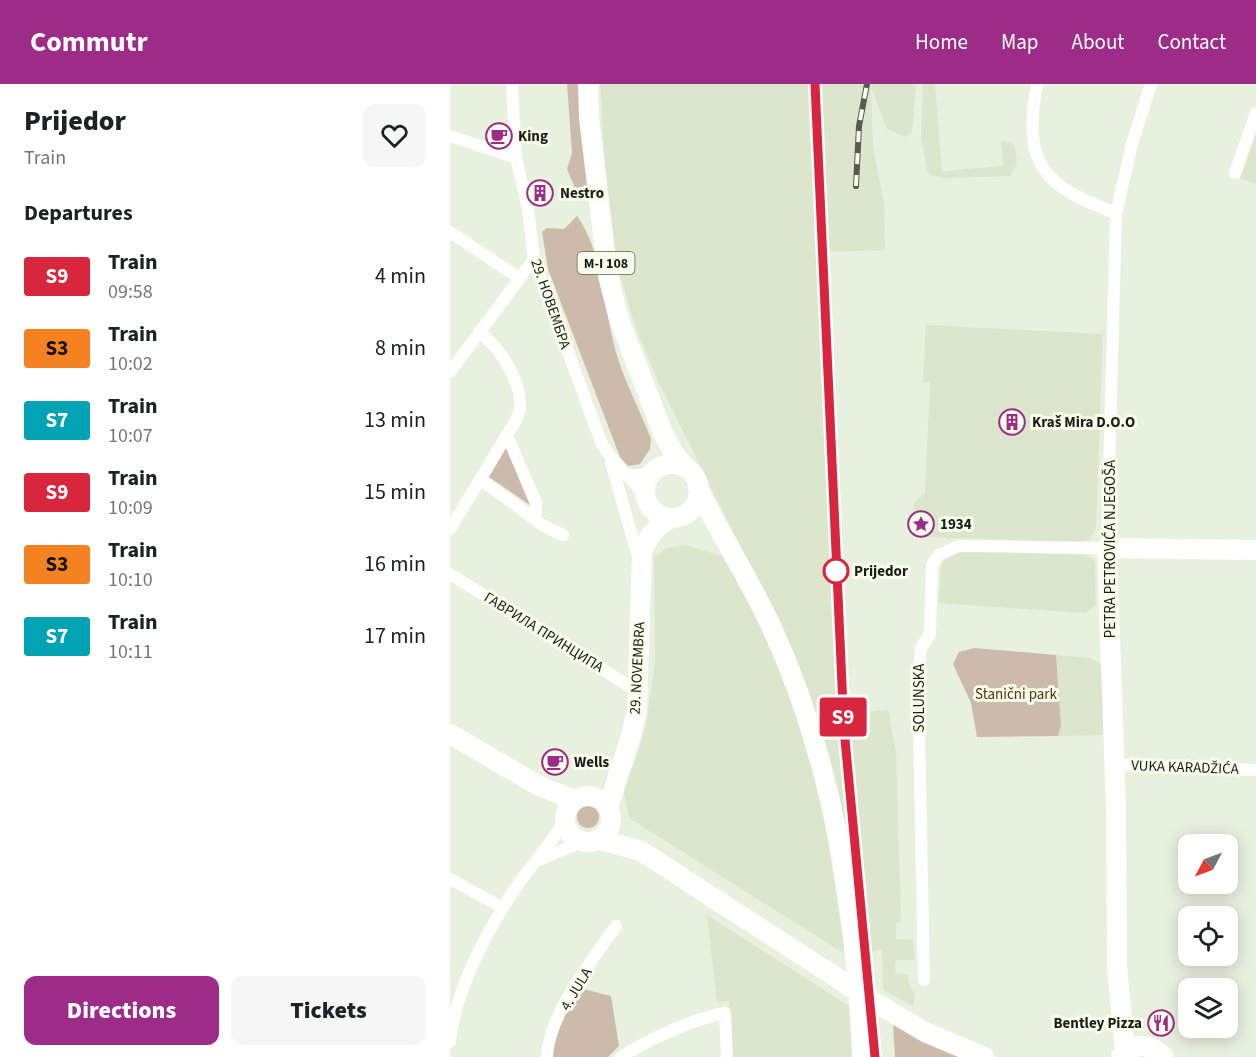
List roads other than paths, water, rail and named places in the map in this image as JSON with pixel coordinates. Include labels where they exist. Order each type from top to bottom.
[{"type":"main road","name":"M-I 108","points":[[588,84],[589,118],[608,276],[619,319],[663,434],[673,452],[693,474],[773,629],[806,717],[832,807],[853,926],[862,1057]]},
{"type":"main road","name":"M-I 108","points":[[646,500],[645,487],[656,469],[663,434]]},
{"type":"main road","points":[[656,469],[678,464],[686,468]]},
{"type":"main road","points":[[647,540],[658,526],[678,516],[698,500],[699,488]]},
{"type":"main road","points":[[646,500],[661,516],[678,516],[720,529]]},
{"type":"main road","name":"29. NOVEMBRA","points":[[609,811],[620,766],[631,736],[638,691],[640,567],[647,540],[646,500]]},
{"type":"main road","points":[[1107,548],[1256,550]]},
{"type":"main road","name":"PETRA PETROVIĆA NJEGOŠA","points":[[1107,548],[1114,764],[1117,967],[1123,1018],[1123,1054]]},
{"type":"main road","points":[[450,734],[572,808]]},
{"type":"main road","points":[[620,766],[572,808],[571,833],[590,840],[641,851]]},
{"type":"main road","points":[[572,808],[597,798],[641,851],[874,1002],[927,1033],[984,1057]]},
{"type":"main road","points":[[590,840],[608,829],[609,811]]},
{"type":"main road","points":[[1123,1018],[1158,1052]]},
{"type":"main road","points":[[1123,1054],[1137,1046],[1158,1052]]},
{"type":"street","name":"29. НОВЕМБРА","points":[[512,84],[516,158],[528,209],[534,259],[592,422],[609,458],[627,474]]},
{"type":"street","points":[[1037,84],[1032,130],[1033,146],[1038,161],[1053,181],[1063,189],[1116,213]]},
{"type":"street","name":"PETRA PETROVIĆA NJEGOŠA","points":[[1107,548],[1116,213],[1132,144],[1151,84]]},
{"type":"street","points":[[1235,173],[1256,112]]},
{"type":"street","points":[[450,136],[516,158]]},
{"type":"street","points":[[450,232],[519,278]]},
{"type":"street","points":[[450,372],[534,259]]},
{"type":"street","points":[[450,529],[518,417],[519,394],[505,362],[494,345],[479,332]]},
{"type":"street","points":[[507,435],[536,503],[536,520]]},
{"type":"street","name":"29. NOVEMBRA","points":[[609,458],[640,567]]},
{"type":"street","points":[[627,474],[640,475],[656,469]]},
{"type":"street","points":[[627,474],[646,500]]},
{"type":"street","points":[[480,479],[536,520],[563,535]]},
{"type":"street","name":"SOLUNSKA","points":[[924,980],[918,679],[921,648],[930,634],[932,565],[939,555],[959,546],[1107,548]]},
{"type":"street","name":"ГАВРИЛА ПРИНЦИПА","points":[[450,574],[638,691]]},
{"type":"street","name":"VUKA KARADŽIĆA","points":[[1114,764],[1256,770]]},
{"type":"street","points":[[450,1042],[452,1014],[478,955],[503,908],[572,808]]},
{"type":"street","points":[[537,860],[563,847],[590,840]]},
{"type":"street","points":[[450,879],[503,908]]},
{"type":"street","name":"4. JULA","points":[[547,1057],[548,1047],[561,1012],[616,926]]},
{"type":"street","points":[[621,1057],[634,1048],[708,1017],[725,1013],[727,1057]]},
{"type":"railway","points":[[815,84],[844,729],[875,1057]]},
{"type":"railway","points":[[856,186],[859,126],[867,84]]},
{"type":"train","name":"S9","points":[[815,84],[844,729],[875,1057]]},
{"type":"place","name":"King","points":[[499,136]]},
{"type":"place","name":"Nestro","points":[[540,193]]},
{"type":"place","name":"Kraš Mira D.O.O","points":[[1012,422]]},
{"type":"place","name":"1934","points":[[921,524]]},
{"type":"place","name":"Prijedor","points":[[836,571]]},
{"type":"place","name":"Wells","points":[[555,762]]},
{"type":"place","name":"Bentley Pizza","points":[[1161,1023]]},
{"type":"park label","name":"Stanični park","points":[[1016,694]]}]
